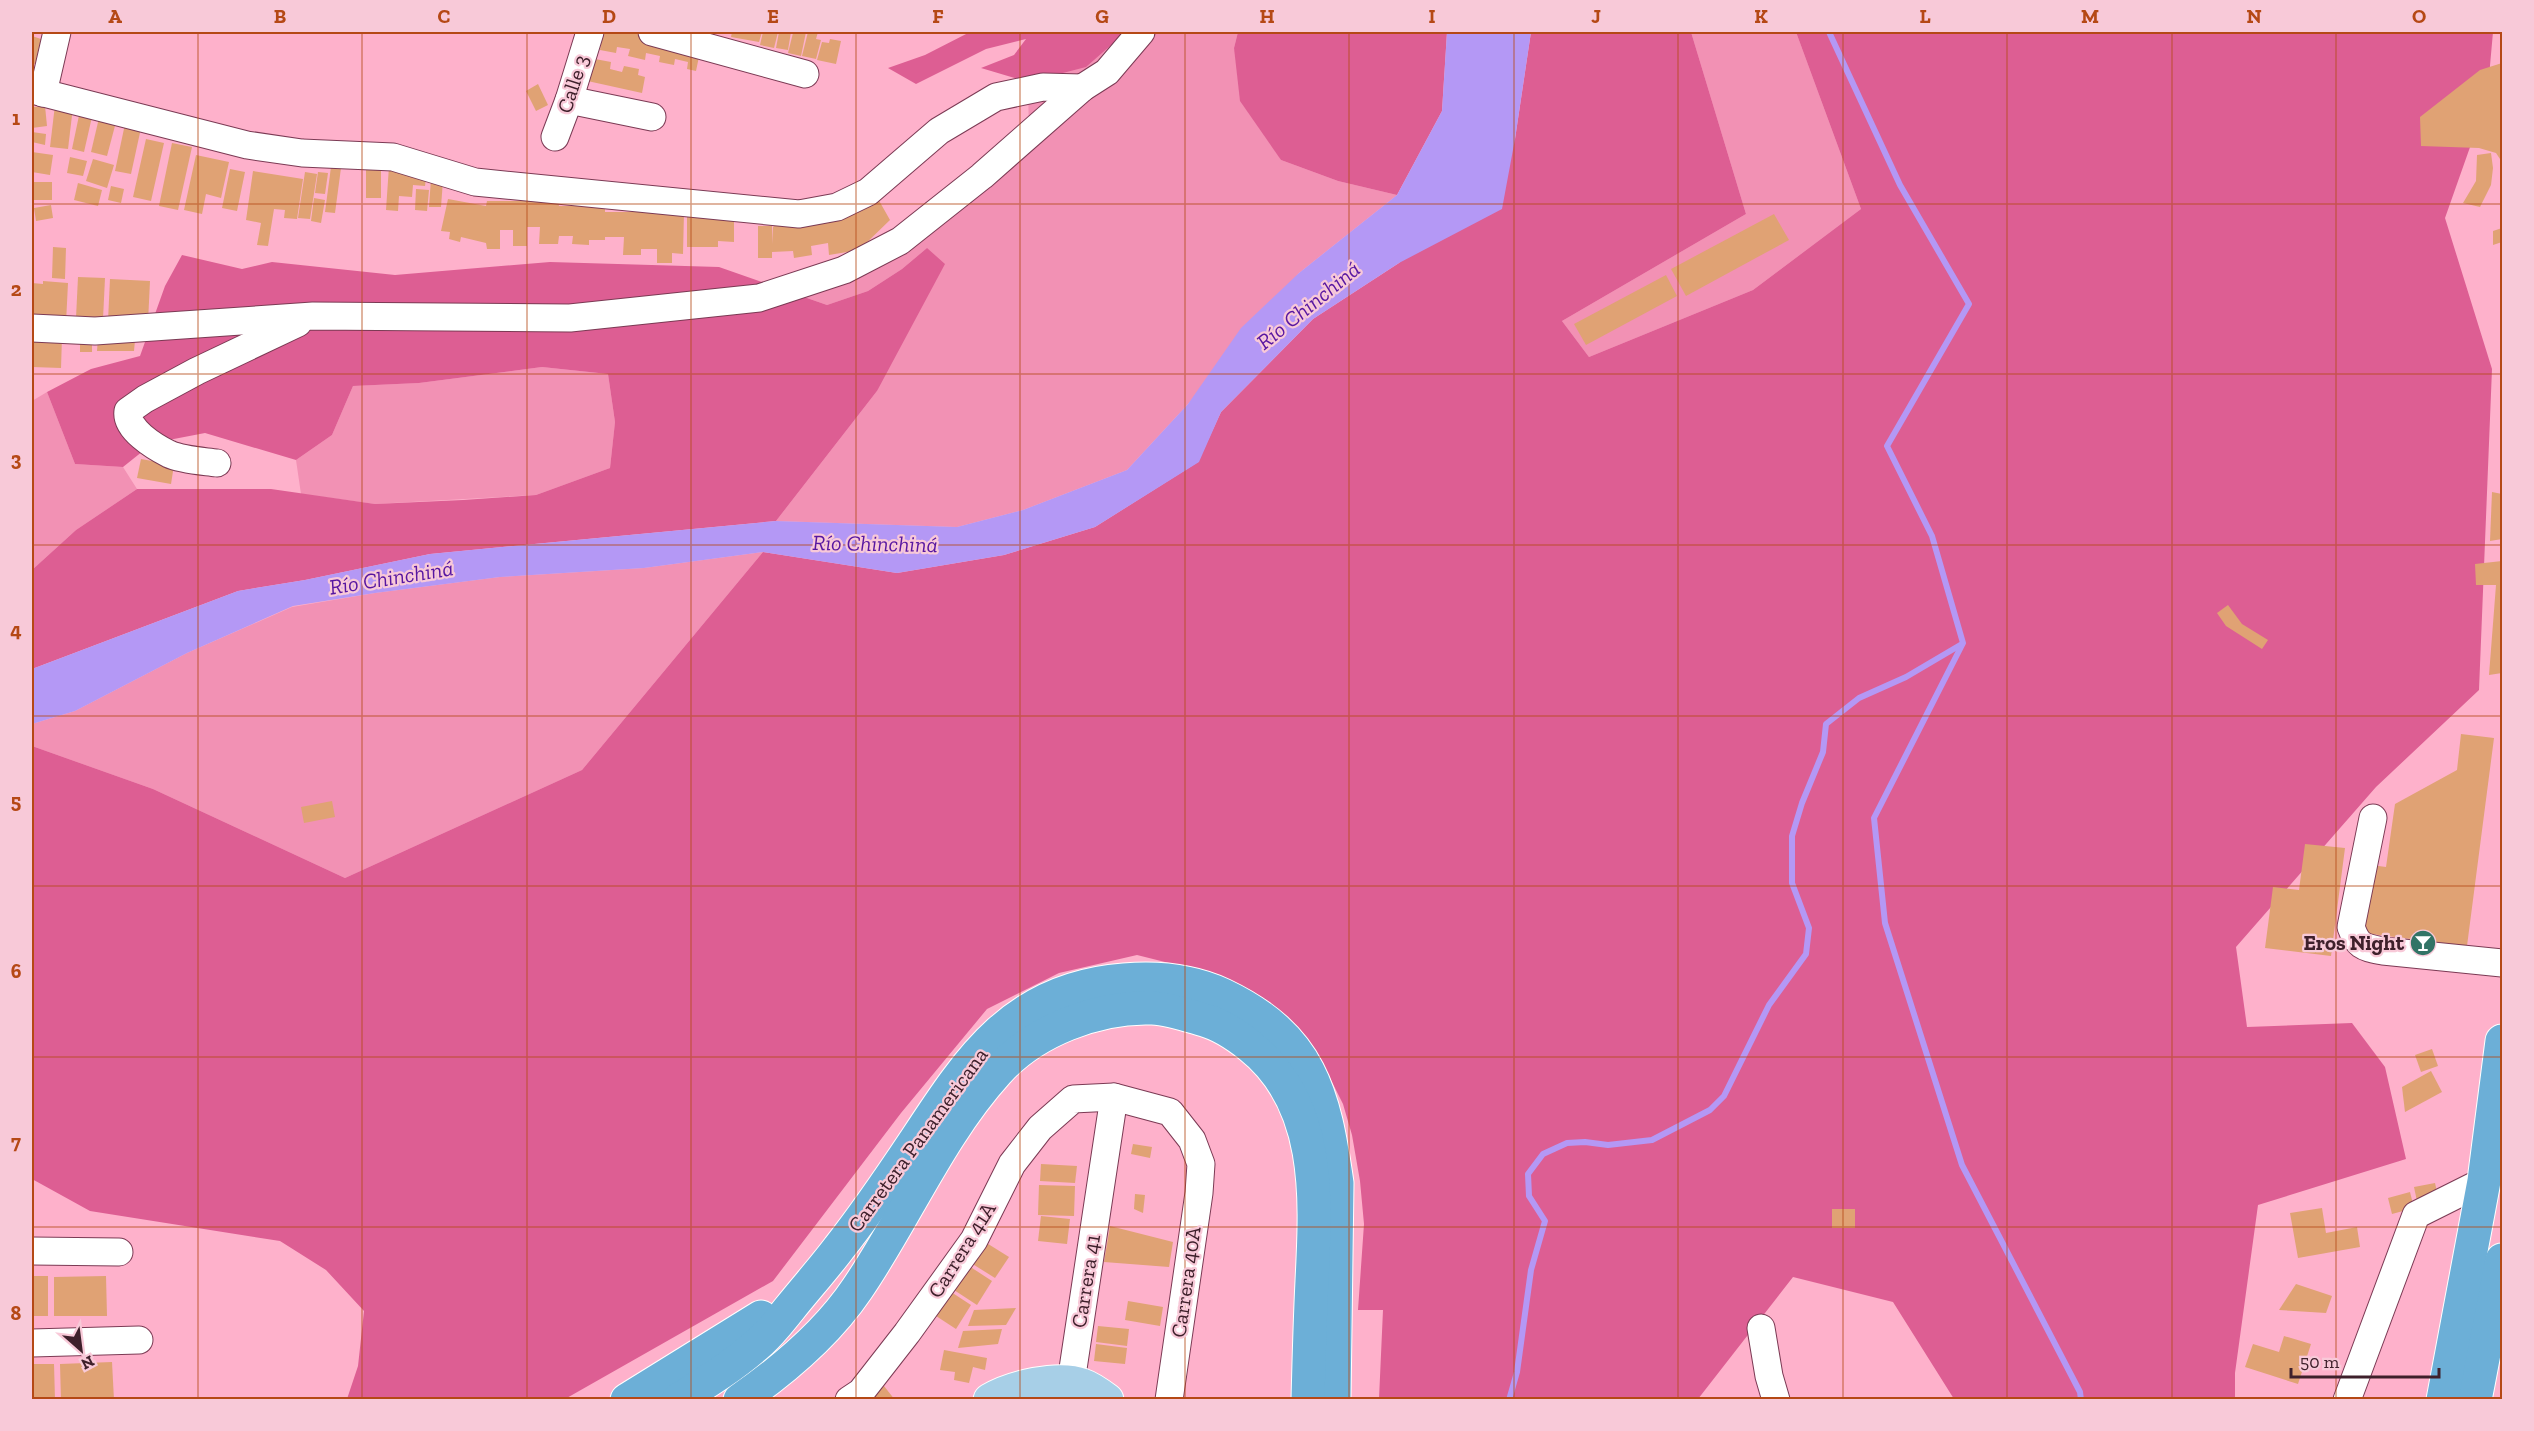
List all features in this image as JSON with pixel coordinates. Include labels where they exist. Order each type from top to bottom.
[{"type":"highway","name":"Carretera Panamericana","points":[[678,1400],[721,1374],[763,1340],[847,1238],[954,1082],[978,1052],[1001,1030],[1028,1009],[1060,993],[1090,984],[1152,978],[1196,984],[1251,1008],[1298,1051],[1310,1073],[1332,1148],[1337,1183],[1334,1400]]},
{"type":"highway","name":"Carretera Panamericana","points":[[740,1400],[808,1346],[855,1292],[966,1110],[998,1070],[1028,1046],[1063,1025],[1094,1014],[1151,1008],[1176,1012],[1209,1022],[1233,1033],[1262,1056],[1284,1083],[1298,1109],[1308,1142],[1315,1187],[1308,1400]]},
{"type":"highway","points":[[2443,1400],[2484,1181],[2502,1041]]},
{"type":"highway","points":[[2475,1400],[2502,1260]]},
{"type":"highway","points":[[627,1400],[746,1328],[816,1276]]},
{"type":"main road","points":[[990,1400],[1026,1385],[1063,1394]]},
{"type":"main road","points":[[1038,1400],[1063,1394],[1083,1385],[1107,1400]]},
{"type":"street","points":[[57,32],[37,91],[247,145],[302,153],[393,158],[475,182],[799,214],[837,207],[868,192],[939,131],[996,97],[1043,87],[1082,88]]},
{"type":"street","name":"Calle 3","points":[[555,137],[590,32]]},
{"type":"street","points":[[652,32],[727,42],[805,74]]},
{"type":"street","points":[[32,328],[95,331],[313,315],[570,318],[759,298],[844,270],[900,241],[982,176],[1082,88],[1107,72],[1141,32]]},
{"type":"street","points":[[569,100],[652,117]]},
{"type":"street","points":[[217,463],[170,455],[136,430],[129,421],[128,411],[145,399],[197,371],[313,315]]},
{"type":"street","points":[[2373,818],[2351,927],[2356,941],[2366,948],[2383,951],[2502,963]]},
{"type":"street","name":"Carrera 41A","points":[[849,1400],[861,1392],[974,1240],[1012,1164],[1040,1128],[1073,1099],[1114,1097]]},
{"type":"street","name":"Carrera 40A","points":[[1114,1097],[1170,1112],[1192,1140],[1201,1164],[1169,1400]]},
{"type":"street","name":"Carrera 41","points":[[1063,1394],[1114,1097]]},
{"type":"street","points":[[2347,1400],[2416,1215],[2484,1181]]},
{"type":"street","points":[[32,1251],[119,1252]]},
{"type":"street","points":[[1761,1328],[1769,1376],[1776,1400]]},
{"type":"street","points":[[32,1343],[139,1340]]},
{"type":"shaded area","points":[[970,32],[1126,32],[1086,67],[1028,82],[981,68],[1014,55],[1026,39],[986,49],[916,84],[888,68],[925,55]]},
{"type":"shaded area","points":[[1126,32],[1238,32],[1234,48],[1281,160],[1338,181],[1397,195],[1299,273],[1188,404],[1127,470],[1023,510],[957,527],[776,521],[877,391],[927,248],[902,269],[868,291],[827,305],[796,294],[1029,140],[1028,82]]},
{"type":"shaded area","points":[[1238,32],[1447,32],[1442,111],[1397,195],[1338,181],[1281,160],[1240,101],[1234,48]]},
{"type":"shaded area","points":[[1531,32],[1691,32],[1746,214],[1562,321],[1589,357],[1753,290],[1861,209],[1796,32],[2493,32],[2487,99],[2445,218],[2492,369],[2479,690],[2376,787],[2236,947],[2247,1027],[2352,1023],[2385,1067],[2406,1159],[2258,1205],[2235,1373],[2235,1399],[1954,1399],[1893,1302],[1793,1277],[1698,1399],[1379,1399],[1383,1310],[1358,1310],[1364,1224],[1360,1181],[1352,1135],[1343,1104],[1322,1062],[1213,974],[1137,955],[1059,973],[987,1009],[901,1113],[773,1281],[565,1399],[347,1399],[358,1366],[364,1311],[326,1270],[280,1241],[90,1211],[32,1179],[32,746],[153,789],[345,878],[582,770],[763,552],[897,573],[1004,555],[1095,527],[1198,462],[1221,412],[1313,319],[1399,263],[1515,139]]},
{"type":"shaded area","points":[[1691,32],[1796,32],[1861,209],[1753,290],[1589,357],[1562,321],[1746,214]]},
{"type":"shaded area","points":[[927,248],[945,264],[877,391],[776,521],[430,554],[305,580],[238,591],[32,669],[32,570],[76,530],[137,489],[271,489],[375,504],[536,495],[610,468],[615,422],[608,374],[542,367],[419,383],[353,386],[332,435],[296,460],[205,433],[153,443],[123,467],[75,464],[47,392],[91,369],[140,356],[165,286],[182,255],[242,269],[272,262],[395,275],[550,262],[719,267],[827,305],[868,291],[902,269]]},
{"type":"shaded area","points":[[542,367],[608,374],[615,422],[610,468],[536,495],[375,504],[301,494],[296,460],[332,435],[353,386],[419,383]]},
{"type":"shaded area","points":[[47,392],[75,464],[123,467],[137,489],[76,530],[32,570],[32,401]]},
{"type":"shaded area","points":[[763,552],[582,770],[345,878],[153,789],[32,746],[32,724],[75,711],[187,653],[292,607],[375,593],[500,577],[644,568]]},
{"type":"water","name":"Río Chinchiná","points":[[1447,32],[1531,32],[1502,209],[1399,263],[1313,319],[1221,412],[1199,462],[1095,527],[1004,555],[897,573],[763,552],[644,568],[500,577],[293,606],[187,653],[75,711],[32,724],[32,669],[238,591],[305,580],[430,554],[776,521],[957,527],[1023,510],[1127,470],[1188,404],[1241,328],[1299,273],[1397,195],[1442,111]]},
{"type":"building","points":[[596,32],[627,32],[701,47],[696,71],[687,69],[688,62],[675,59],[674,65],[659,62],[660,56],[646,53],[645,60],[628,56],[630,49],[617,47],[616,53],[600,50],[601,44],[594,42]]},
{"type":"building","points":[[732,32],[762,32],[759,42],[731,37]]},
{"type":"building","points":[[763,32],[778,32],[774,48],[760,45]]},
{"type":"building","points":[[779,32],[791,32],[788,50],[776,48]]},
{"type":"building","points":[[806,32],[801,56],[788,53],[793,33]]},
{"type":"building","points":[[808,32],[818,32],[816,39],[821,40],[816,59],[802,56]]},
{"type":"building","points":[[32,36],[41,39],[35,64],[32,63]]},
{"type":"building","points":[[830,39],[841,41],[836,64],[817,60],[822,42],[829,43]]},
{"type":"building","points":[[595,59],[611,62],[610,69],[622,72],[624,66],[639,69],[638,75],[645,77],[642,93],[583,80]]},
{"type":"building","points":[[2502,63],[2502,157],[2500,159],[2496,153],[2479,148],[2421,146],[2420,117],[2480,70]]},
{"type":"building","points":[[538,84],[548,105],[536,111],[526,91]]},
{"type":"building","points":[[55,105],[73,107],[68,149],[50,147]]},
{"type":"building","points":[[45,106],[47,126],[32,128],[32,107]]},
{"type":"building","points":[[81,106],[94,108],[84,152],[72,149]]},
{"type":"building","points":[[99,118],[116,122],[107,156],[91,152]]},
{"type":"building","points":[[125,124],[141,128],[131,174],[115,171]]},
{"type":"building","points":[[32,132],[46,134],[45,145],[32,142]]},
{"type":"building","points":[[146,139],[164,143],[151,201],[133,197]]},
{"type":"building","points":[[172,143],[192,147],[178,210],[159,206]]},
{"type":"building","points":[[32,152],[53,155],[50,175],[32,172]]},
{"type":"building","points":[[2491,153],[2493,168],[2491,185],[2480,207],[2463,203],[2476,181],[2477,155]]},
{"type":"building","points":[[196,155],[229,162],[221,198],[206,194],[202,214],[184,210]]},
{"type":"building","points":[[70,157],[87,161],[83,176],[67,173]]},
{"type":"building","points":[[93,159],[114,165],[107,188],[86,181]]},
{"type":"building","points":[[366,163],[381,163],[381,198],[366,198]]},
{"type":"building","points":[[389,166],[427,170],[425,186],[413,185],[412,197],[399,196],[398,211],[386,210]]},
{"type":"building","points":[[331,167],[341,168],[335,213],[325,212]]},
{"type":"building","points":[[230,169],[245,172],[237,211],[222,208]]},
{"type":"building","points":[[253,171],[303,179],[297,219],[284,218],[285,210],[274,209],[268,246],[257,245],[261,223],[246,220]]},
{"type":"building","points":[[305,172],[317,174],[310,219],[298,218]]},
{"type":"building","points":[[318,172],[328,173],[325,194],[315,193]]},
{"type":"building","points":[[431,179],[443,180],[441,207],[429,207]]},
{"type":"building","points":[[33,182],[52,182],[52,200],[33,200]]},
{"type":"building","points":[[78,183],[102,190],[98,206],[74,200]]},
{"type":"building","points":[[111,186],[124,189],[121,203],[108,200]]},
{"type":"building","points":[[416,189],[429,190],[427,211],[415,210]]},
{"type":"building","points":[[877,197],[890,220],[859,250],[829,255],[828,243],[811,246],[812,255],[794,258],[793,251],[772,252],[772,258],[758,258],[758,226],[772,226],[773,244],[773,227],[778,223]]},
{"type":"building","points":[[314,198],[325,200],[321,223],[311,221]]},
{"type":"building","points":[[448,199],[486,206],[487,201],[558,201],[559,206],[605,206],[605,212],[684,212],[683,254],[672,253],[672,263],[657,263],[657,249],[641,249],[641,255],[623,255],[624,237],[589,240],[589,245],[572,244],[573,236],[559,236],[558,244],[539,244],[540,227],[527,227],[527,246],[513,246],[513,230],[500,230],[500,249],[487,249],[486,243],[461,237],[460,242],[449,239],[450,232],[441,231]]},
{"type":"building","points":[[51,205],[53,218],[36,221],[34,208]]},
{"type":"building","points":[[687,214],[734,215],[734,242],[718,241],[718,247],[687,247]]},
{"type":"building","points":[[1774,214],[1789,240],[1686,296],[1671,269]]},
{"type":"building","points":[[2502,228],[2502,242],[2493,245],[2493,231]]},
{"type":"building","points":[[53,247],[66,248],[65,279],[52,278]]},
{"type":"building","points":[[1666,275],[1677,296],[1586,345],[1574,324]]},
{"type":"building","points":[[78,277],[105,278],[103,319],[76,318]]},
{"type":"building","points":[[110,279],[150,281],[148,322],[108,321]]},
{"type":"building","points":[[43,281],[68,283],[66,323],[41,322],[41,314],[32,314],[32,283],[43,284]]},
{"type":"building","points":[[62,337],[61,368],[32,367],[32,340]]},
{"type":"building","points":[[98,338],[135,340],[134,351],[97,351]]},
{"type":"building","points":[[80,341],[92,342],[92,352],[80,352]]},
{"type":"building","points":[[141,459],[174,465],[171,484],[137,478]]},
{"type":"building","points":[[2492,492],[2502,494],[2502,539],[2490,541]]},
{"type":"building","points":[[2502,561],[2502,673],[2489,675],[2496,585],[2476,585],[2475,564]]},
{"type":"building","points":[[2228,605],[2242,624],[2268,640],[2262,649],[2226,626],[2217,613]]},
{"type":"building","points":[[2461,734],[2494,738],[2467,946],[2363,933],[2371,865],[2386,867],[2395,804],[2457,770]]},
{"type":"building","points":[[332,801],[335,817],[304,823],[301,807]]},
{"type":"building","points":[[2305,844],[2345,848],[2331,956],[2265,948],[2273,887],[2299,890]]},
{"type":"building","points":[[2432,1049],[2438,1066],[2421,1072],[2415,1055]]},
{"type":"building","points":[[2431,1071],[2442,1092],[2405,1112],[2402,1087]]},
{"type":"building","points":[[1133,1144],[1152,1147],[1150,1158],[1131,1154]]},
{"type":"building","points":[[1041,1164],[1077,1166],[1075,1183],[1040,1181]]},
{"type":"building","points":[[2435,1183],[2439,1201],[2418,1206],[2414,1187]]},
{"type":"building","points":[[1039,1185],[1075,1186],[1074,1216],[1038,1215]]},
{"type":"building","points":[[2410,1192],[2414,1208],[2392,1214],[2388,1198]]},
{"type":"building","points":[[1135,1194],[1145,1195],[1143,1213],[1134,1209]]},
{"type":"building","points":[[2322,1208],[2326,1233],[2357,1227],[2360,1247],[2298,1258],[2290,1213]]},
{"type":"building","points":[[1832,1209],[1855,1209],[1855,1228],[1832,1228]]},
{"type":"building","points":[[1041,1216],[1070,1219],[1067,1244],[1038,1241]]},
{"type":"building","points":[[1110,1226],[1173,1242],[1169,1267],[1104,1262]]},
{"type":"building","points":[[985,1242],[1009,1257],[995,1278],[971,1263]]},
{"type":"building","points":[[969,1266],[992,1281],[977,1305],[954,1290]]},
{"type":"building","points":[[32,1276],[48,1276],[48,1316],[32,1316]]},
{"type":"building","points":[[106,1276],[107,1316],[54,1316],[54,1277]]},
{"type":"building","points":[[2296,1284],[2332,1296],[2326,1313],[2279,1310]]},
{"type":"building","points":[[948,1290],[971,1305],[956,1329],[933,1314]]},
{"type":"building","points":[[1128,1301],[1163,1307],[1160,1326],[1125,1320]]},
{"type":"building","points":[[1016,1308],[1006,1325],[968,1326],[974,1310]]},
{"type":"building","points":[[1098,1326],[1129,1329],[1127,1346],[1096,1342]]},
{"type":"building","points":[[1002,1329],[998,1344],[958,1348],[963,1331]]},
{"type":"building","points":[[2284,1336],[2311,1344],[2298,1384],[2245,1367],[2253,1344],[2279,1352]]},
{"type":"building","points":[[1096,1344],[1127,1348],[1125,1364],[1094,1361]]},
{"type":"building","points":[[944,1350],[987,1358],[985,1370],[973,1367],[969,1383],[954,1380],[955,1372],[940,1370]]},
{"type":"building","points":[[112,1362],[114,1400],[61,1400],[60,1364]]},
{"type":"building","points":[[32,1364],[54,1364],[55,1400],[32,1400]]},
{"type":"building","points":[[884,1386],[895,1400],[869,1400],[868,1398]]},
{"type":"waterway","points":[[1829,32],[1900,185],[1969,304],[1887,446],[1932,536],[1963,643],[1874,818],[1885,923],[1962,1165],[2080,1392],[2081,1400]]},
{"type":"waterway","points":[[1509,1400],[1517,1372],[1531,1270],[1545,1221],[1529,1196],[1528,1174],[1543,1154],[1567,1143],[1585,1142],[1608,1145],[1652,1140],[1710,1110],[1724,1096],[1769,1005],[1806,954],[1809,928],[1792,883],[1792,836],[1802,803],[1823,752],[1826,724],[1859,698],[1906,677],[1962,644]]},
{"type":"place","name":"Eros Night","points":[[2423,943]]}]
